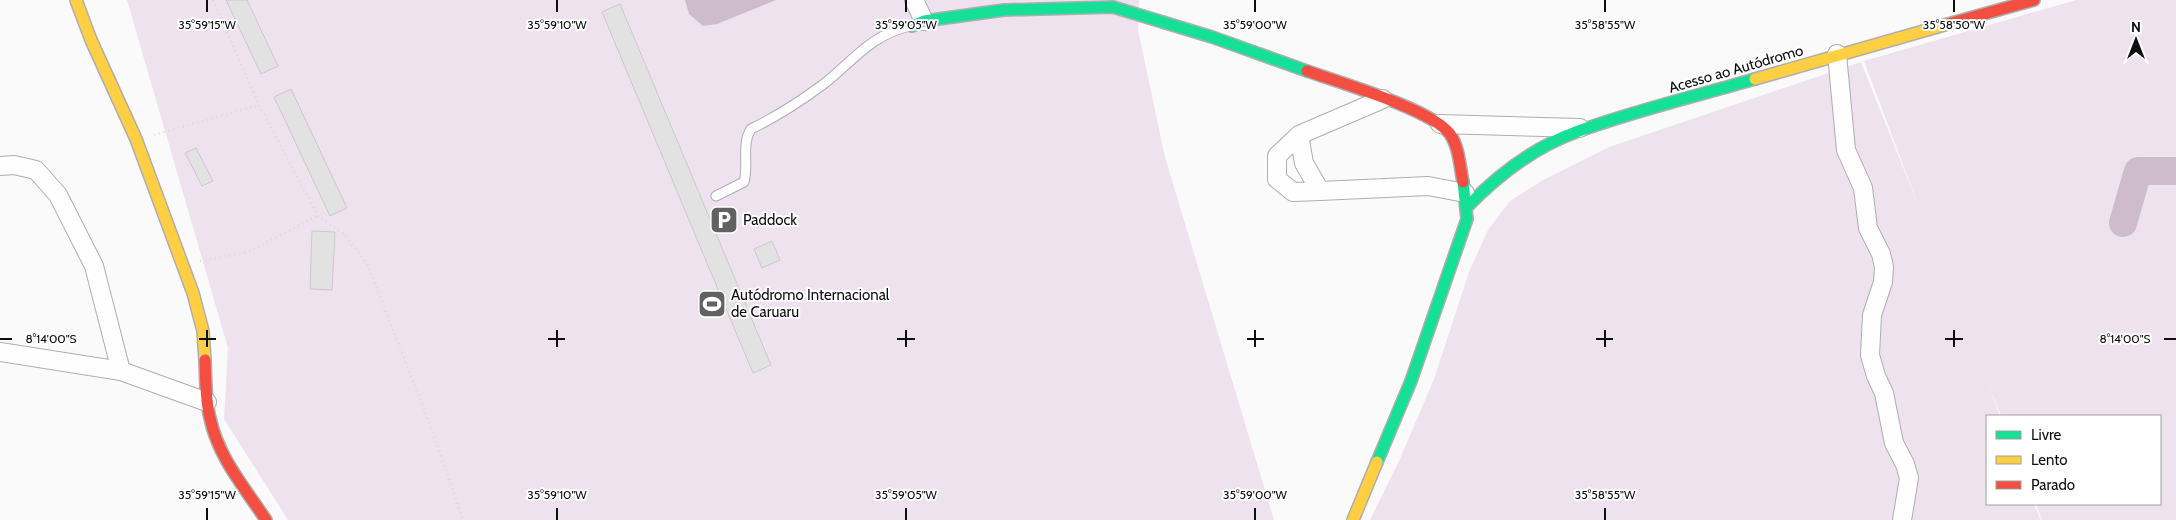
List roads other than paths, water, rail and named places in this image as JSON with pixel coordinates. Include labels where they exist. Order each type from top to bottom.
[{"type":"street","points":[[76,0],[91,40],[136,139],[182,267],[190,284],[204,340],[207,402],[212,429],[230,464],[266,520]]},
{"type":"street","points":[[914,0],[918,23],[1004,10],[1113,4],[1212,37],[1383,99],[1440,124],[1490,127],[1584,128]]},
{"type":"street","name":"Acesso ao Autódromo","points":[[1466,200],[1540,148],[1584,128],[1837,54],[2034,0]]},
{"type":"street","points":[[1837,54],[1846,150],[1863,188],[1868,228],[1881,254],[1884,267],[1883,282],[1872,315],[1870,356],[1884,393],[1894,443],[1905,464],[1909,478],[1902,520]]},
{"type":"street","points":[[1383,99],[1299,135],[1277,156],[1277,180],[1293,192],[1428,186],[1466,200]]},
{"type":"street","points":[[1353,520],[1411,381],[1467,219],[1466,200],[1456,146],[1450,134],[1440,124]]},
{"type":"street","points":[[1299,135],[1304,163],[1320,191]]},
{"type":"street","points":[[0,166],[14,165],[36,170],[58,195],[94,266],[121,371]]},
{"type":"street","points":[[0,352],[121,371],[207,402]]},
{"type":"lane","points":[[716,196],[744,182],[747,168],[747,136],[751,129],[792,108],[873,41],[889,31],[918,23]]},
{"type":"waterway","points":[[2123,223],[2138,171],[2176,171]]},
{"type":"place","name":"Paddock","points":[[724,220]]},
{"type":"place","name":"Autódromo Internacional de Caruaru","points":[[712,304]]}]
